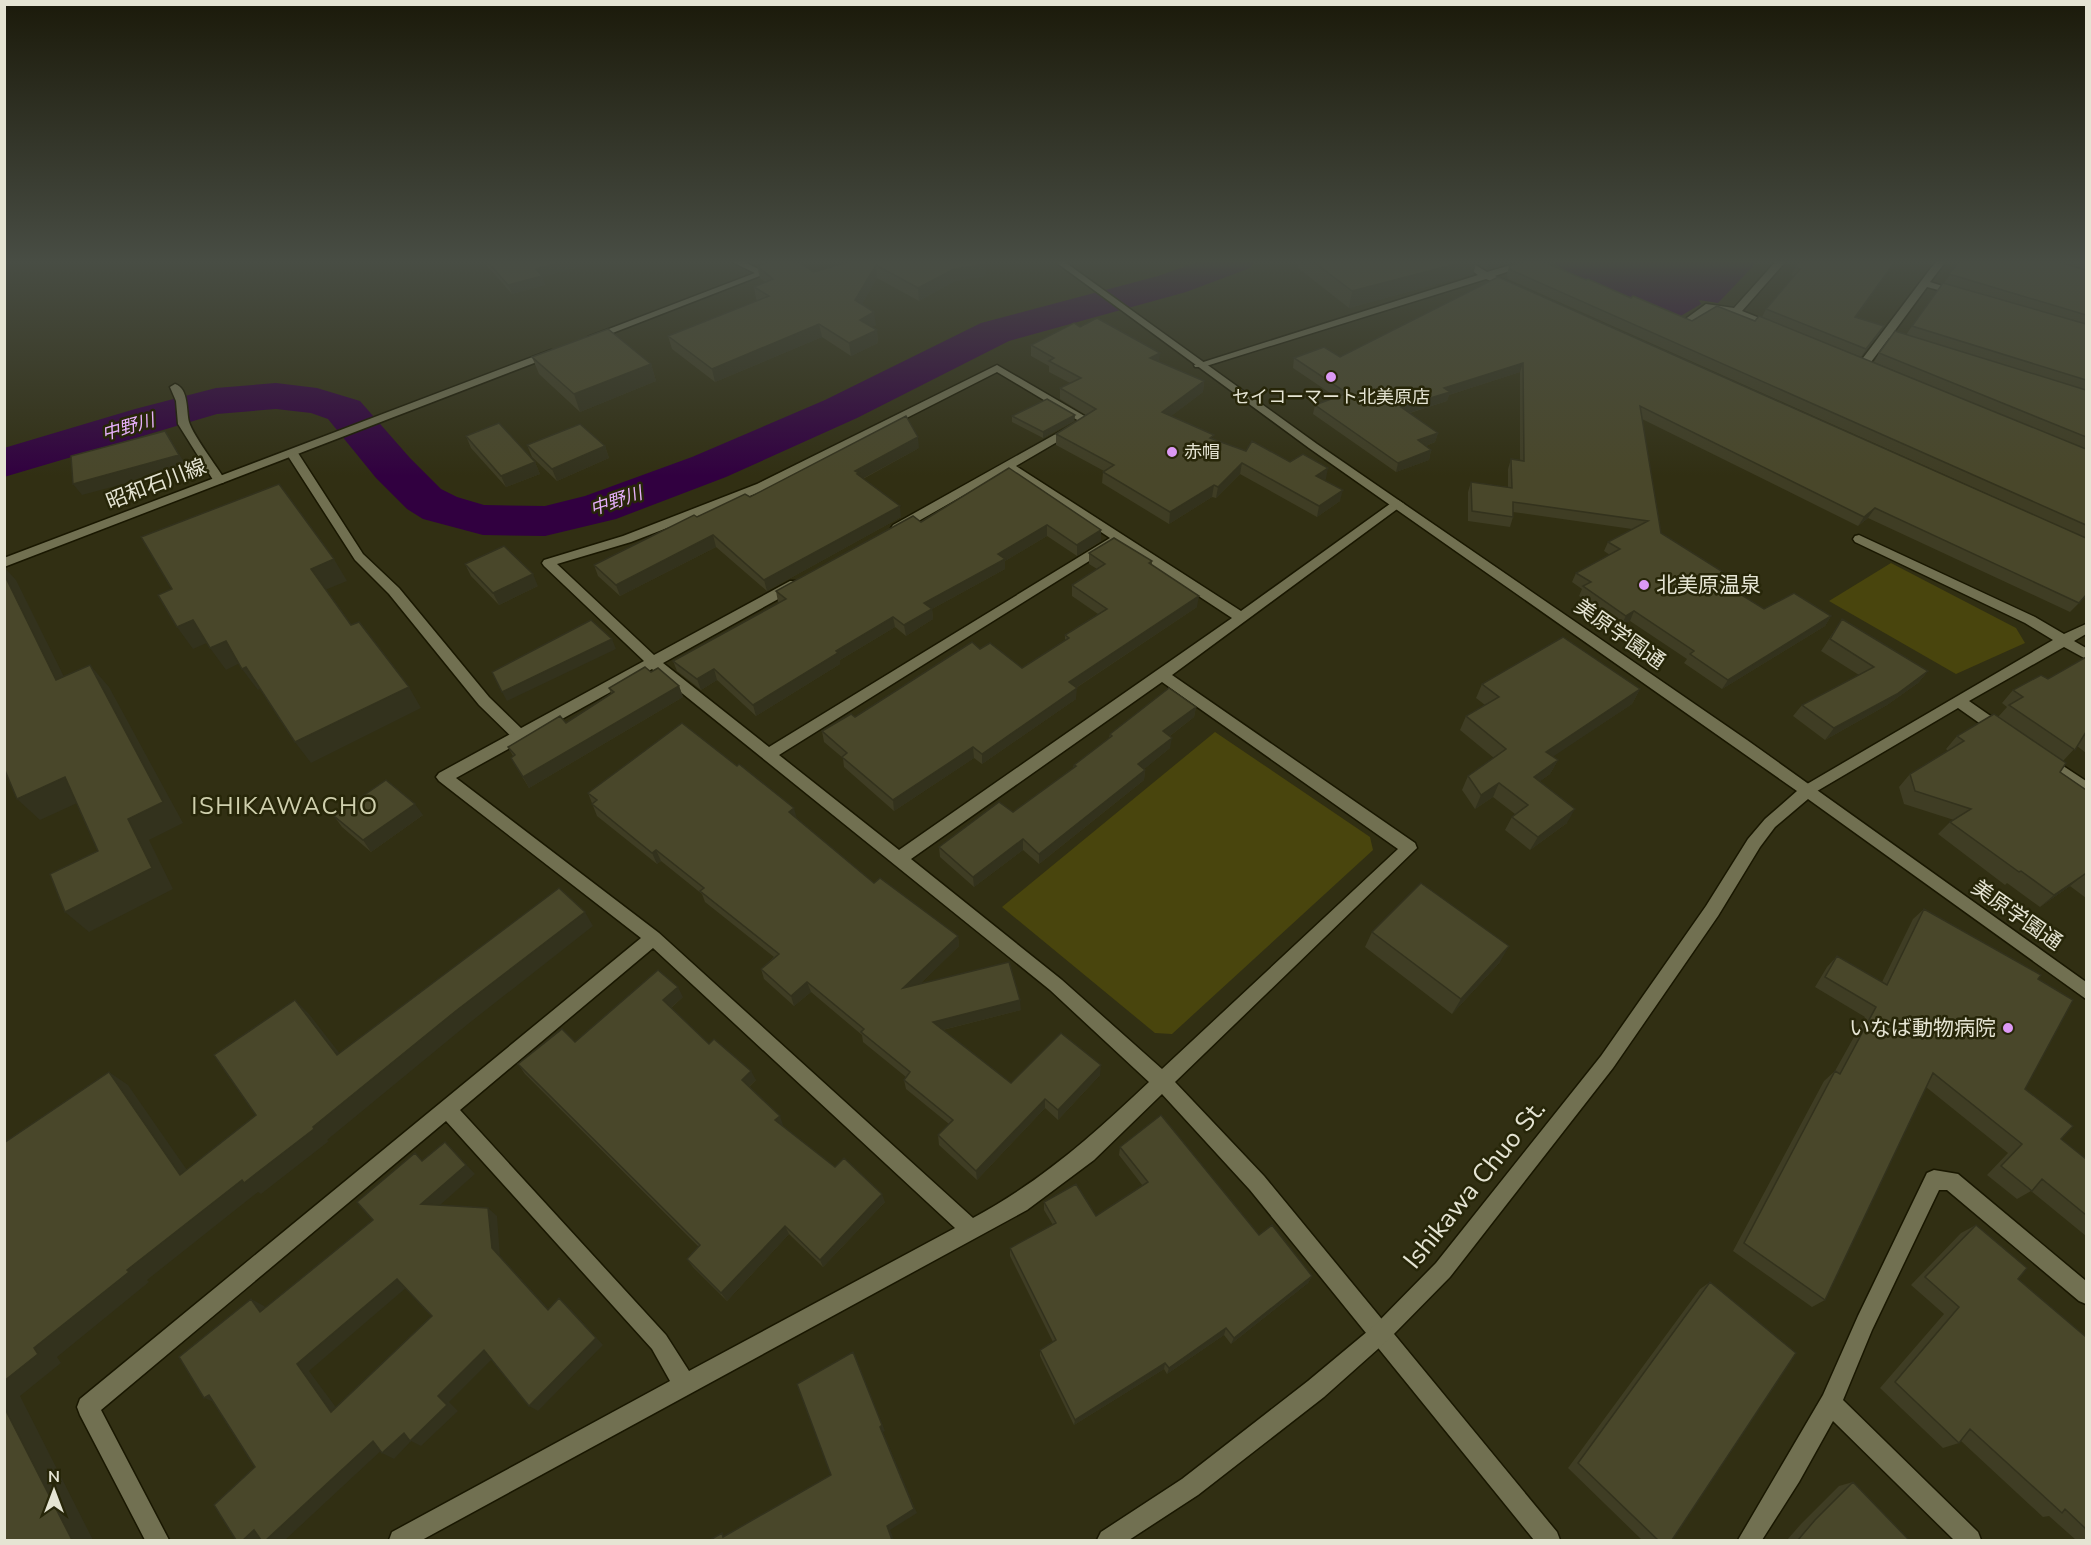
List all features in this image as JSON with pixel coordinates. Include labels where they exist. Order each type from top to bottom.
[{"type":"street","points":[[586,340],[607,332]]},
{"type":"street","name":"美原学園通","points":[[1154,332],[1807,791],[2086,991]]},
{"type":"street","points":[[1199,365],[1304,332]]},
{"type":"street","points":[[1864,364],[1886,334],[1920,345]]},
{"type":"street","name":"昭和石川線","points":[[4,563],[565,348]]},
{"type":"street","points":[[884,536],[1087,421],[997,368],[761,487],[627,539],[548,563],[653,662],[1056,985],[1163,1082],[1257,1183],[1549,1540]]},
{"type":"street","points":[[175,387],[181,401],[184,424],[219,480]]},
{"type":"street","points":[[292,453],[359,557],[394,591],[484,701],[520,736]]},
{"type":"street","points":[[1010,466],[1240,617]]},
{"type":"street","points":[[899,859],[1162,675],[1398,504]]},
{"type":"street","points":[[768,755],[1118,538]]},
{"type":"street","points":[[1859,539],[2030,620],[2086,654]]},
{"type":"street","points":[[810,576],[444,777],[653,938],[971,1228]]},
{"type":"street","name":"Ishikawa Chuo St.","points":[[1109,1540],[1190,1487],[1316,1389],[1381,1333],[1443,1270],[1607,1062],[1712,911],[1754,843],[1770,823],[1807,791],[2086,628]]},
{"type":"street","points":[[400,1540],[1020,1203],[1087,1153],[1409,848],[1162,675]]},
{"type":"street","points":[[1958,701],[2017,742]]},
{"type":"street","points":[[2037,755],[2086,789]]},
{"type":"street","points":[[157,1540],[88,1407],[653,938]]},
{"type":"street","points":[[448,1110],[659,1342],[685,1385]]},
{"type":"street","points":[[1749,1540],[1791,1474],[1831,1403],[1865,1323],[1934,1180],[1951,1181],[2086,1294]]},
{"type":"street","points":[[1831,1403],[1970,1540]]},
{"type":"shaded area","points":[[1891,563],[2016,628],[2025,643],[1956,674],[1829,601]]},
{"type":"shaded area","points":[[1215,732],[1370,837],[1373,850],[1172,1034],[1155,1033],[1002,907]]},
{"type":"building","points":[[600,332],[612,332],[651,364],[574,394],[532,357]]},
{"type":"building","points":[[678,332],[800,332],[712,369],[668,336]]},
{"type":"building","points":[[832,332],[872,332],[849,343]]},
{"type":"building","points":[[1056,332],[1122,332],[1160,353],[1150,358],[1204,381],[1162,412],[1214,435],[1210,438],[1246,451],[1252,441],[1290,462],[1303,454],[1328,468],[1316,476],[1343,490],[1319,506],[1242,463],[1218,487],[1214,485],[1170,512],[1103,472],[1114,465],[1056,434],[1096,409],[1060,388],[1081,378],[1049,361],[1054,358],[1031,345]]},
{"type":"building","points":[[1389,332],[1622,332],[2086,538],[2086,595],[2079,603],[1875,508],[1864,517],[1640,406],[1661,533],[1723,572],[1714,578],[1764,609],[1794,593],[1831,616],[1728,680],[1690,654],[1694,651],[1634,611],[1626,616],[1583,586],[1591,582],[1576,573],[1620,549],[1608,542],[1648,521],[1513,502],[1513,517],[1472,511],[1471,482],[1512,488],[1511,459],[1524,461],[1523,363],[1444,388],[1450,392],[1401,407],[1438,433],[1418,440],[1431,450],[1398,463],[1315,405],[1347,393],[1294,358],[1324,347],[1340,357]]},
{"type":"building","points":[[1651,332],[1799,332],[2086,449],[2086,525]]},
{"type":"building","points":[[1824,332],[1879,332],[1866,349]]},
{"type":"building","points":[[1894,332],[1899,332],[2086,390],[2086,437],[1879,353]]},
{"type":"building","points":[[1932,332],[2086,332],[2086,380]]},
{"type":"building","points":[[1047,399],[1075,415],[1043,432],[1012,416]]},
{"type":"building","points":[[906,416],[918,437],[855,471],[900,506],[764,580],[713,535],[616,585],[594,565],[694,515],[697,517],[745,494],[750,497]]},
{"type":"building","points":[[499,423],[535,462],[501,476],[466,436]]},
{"type":"building","points":[[580,424],[605,446],[552,469],[527,445]]},
{"type":"building","points":[[165,431],[179,455],[73,484],[71,456]]},
{"type":"building","points":[[1009,468],[1101,530],[1077,545],[1047,525],[998,554],[1005,559],[924,603],[932,609],[904,625],[893,617],[753,705],[714,669],[697,679],[673,661],[786,599],[776,591],[913,516],[921,522]]},
{"type":"building","points":[[279,484],[334,559],[311,569],[351,625],[359,622],[409,687],[295,742],[246,667],[242,669],[226,641],[210,648],[193,620],[177,627],[158,595],[172,589],[141,537]]},
{"type":"building","points":[[1114,538],[1152,561],[1149,563],[1199,596],[1069,682],[1077,688],[982,754],[973,747],[893,800],[842,757],[847,753],[822,731],[851,714],[855,717],[972,642],[980,649],[990,643],[1022,668],[1069,638],[1065,635],[1107,609],[1072,585],[1105,564],[1089,553]]},
{"type":"building","points":[[504,546],[533,574],[493,593],[465,564]]},
{"type":"building","points":[[4,574],[56,680],[90,665],[163,802],[128,819],[152,868],[65,912],[50,874],[98,851],[65,777],[17,799],[4,768]]},
{"type":"building","points":[[1842,619],[1928,671],[1897,694],[1834,728],[1802,705],[1874,667],[1830,639]]},
{"type":"building","points":[[591,620],[612,639],[502,692],[492,672]]},
{"type":"building","points":[[1563,637],[1640,689],[1546,752],[1558,760],[1534,777],[1575,809],[1538,837],[1512,817],[1528,805],[1499,783],[1481,795],[1468,776],[1506,749],[1466,716],[1499,697],[1482,684]]},
{"type":"building","points":[[2086,657],[2086,732],[2075,750],[2009,705],[2023,697],[2013,690],[2041,675],[2048,679]]},
{"type":"building","points":[[645,667],[651,672],[658,668],[679,686],[523,777],[511,758],[515,755],[508,747],[560,716],[566,723],[614,692],[609,688]]},
{"type":"building","points":[[1169,688],[1196,707],[1163,731],[1172,738],[1138,764],[1145,770],[1039,854],[1023,839],[973,877],[939,847],[999,802],[1013,812],[1076,766],[1074,765],[1112,736],[1110,734]]},
{"type":"building","points":[[1994,714],[2066,763],[2060,772],[2086,790],[2086,875],[2054,895],[1950,822],[1971,809],[1915,791],[1910,774],[1964,741],[1957,736]]},
{"type":"building","points":[[682,723],[794,808],[789,812],[874,883],[880,878],[958,936],[903,988],[1009,962],[1020,1000],[933,1022],[1011,1083],[1061,1033],[1101,1065],[1058,1110],[1045,1099],[976,1171],[938,1135],[953,1120],[904,1080],[910,1072],[861,1032],[864,1029],[807,982],[791,996],[761,969],[779,954],[700,891],[704,888],[656,850],[652,853],[592,804],[597,800],[588,793]]},
{"type":"building","points":[[386,780],[415,804],[363,840],[334,816]]},
{"type":"building","points":[[1421,883],[1509,946],[1461,999],[1372,932]]},
{"type":"building","points":[[559,888],[585,912],[457,1010],[313,1127],[314,1129],[244,1183],[242,1180],[127,1270],[129,1272],[34,1348],[38,1354],[4,1381],[4,1143],[109,1072],[180,1175],[256,1115],[214,1055],[295,1000],[337,1055]]},
{"type":"building","points":[[1924,909],[2041,975],[2038,979],[2073,1000],[2025,1089],[2073,1126],[2061,1139],[2086,1159],[2086,1215],[2042,1179],[2032,1191],[2001,1166],[2022,1144],[1933,1073],[1825,1300],[1744,1243],[1835,1071],[1840,1074],[1876,1007],[1825,977],[1837,956],[1887,985]]},
{"type":"building","points":[[658,970],[678,987],[663,1000],[709,1044],[714,1039],[751,1071],[742,1080],[780,1116],[775,1120],[835,1167],[844,1158],[882,1194],[820,1260],[785,1226],[721,1293],[687,1259],[700,1245],[518,1064],[562,1029],[575,1042]]},
{"type":"building","points":[[1161,1115],[1259,1235],[1272,1225],[1312,1276],[1234,1338],[1226,1328],[1169,1368],[1165,1363],[1075,1420],[1040,1350],[1056,1340],[1010,1248],[1056,1223],[1044,1202],[1076,1184],[1096,1216],[1148,1182],[1120,1147]]},
{"type":"building","points":[[445,1142],[466,1165],[421,1204],[488,1208],[492,1248],[548,1310],[559,1298],[596,1338],[529,1406],[484,1350],[438,1396],[447,1405],[410,1441],[404,1433],[382,1453],[373,1441],[266,1540],[261,1540],[254,1530],[243,1540],[236,1540],[214,1505],[255,1467],[209,1395],[204,1398],[179,1357],[251,1299],[260,1312],[373,1220],[357,1202],[415,1153],[422,1161]],"holes":[[[397,1279],[432,1316],[331,1412],[297,1364]]]},
{"type":"building","points":[[1976,1225],[2027,1268],[2018,1279],[2086,1337],[2086,1529],[2065,1509],[2062,1513],[1970,1429],[1959,1443],[1895,1382],[1959,1307],[1925,1277]]},
{"type":"building","points":[[1710,1282],[1796,1353],[1672,1540],[1658,1540],[1578,1463]]},
{"type":"building","points":[[853,1352],[882,1425],[880,1427],[914,1509],[887,1526],[892,1540],[710,1540],[722,1533],[723,1537],[831,1475],[797,1384]]},
{"type":"building","points":[[4,1407],[72,1540],[4,1540]]},
{"type":"building","points":[[1853,1482],[1909,1540],[1798,1540]]},
{"type":"waterway","name":"中野川","points":[[4,463],[151,418],[216,401],[276,396],[317,401],[344,410],[393,468],[424,499],[440,508],[483,520],[545,521],[599,508],[709,467],[841,409],[995,332]]},
{"type":"place","name":"セイコーマート北美原店","points":[[1331,377]]},
{"type":"place","name":"赤帽","points":[[1172,452]]},
{"type":"place","name":"北美原温泉","points":[[1644,585]]},
{"type":"place","name":"いなば動物病院","points":[[2008,1028]]},
{"type":"district","name":"ISHIKAWACHO","points":[[285,806]]}]
